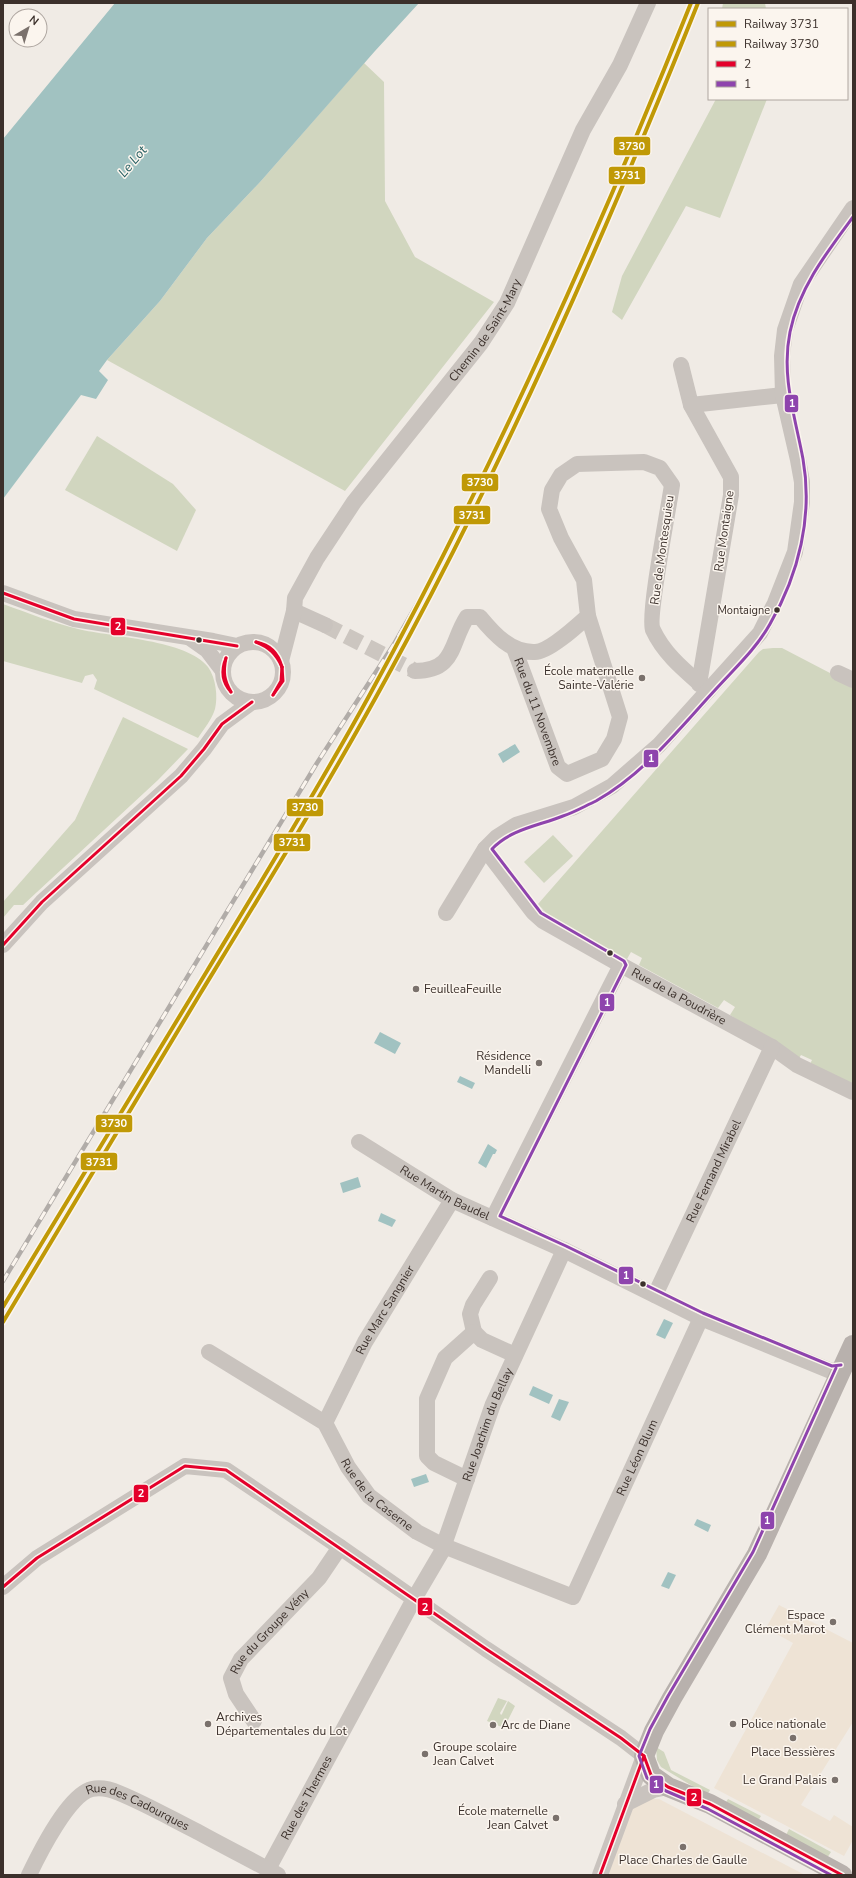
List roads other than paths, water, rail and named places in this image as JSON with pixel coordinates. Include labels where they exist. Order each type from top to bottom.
[{"type":"main road","points":[[842,1875],[710,1804],[668,1787],[651,1775],[644,1756],[654,1731],[672,1698],[757,1554],[853,1345]]},
{"type":"street","name":"Chemin de Saint-Mary","points":[[281,661],[294,611],[295,598],[317,558],[354,502],[481,342],[507,303],[582,130],[620,65],[648,3]]},
{"type":"street","points":[[446,913],[486,849],[496,837],[506,830],[522,823],[574,807],[612,786],[659,745],[704,688],[760,633],[775,603],[795,552],[800,527],[802,482],[783,395],[782,356],[785,330],[791,310],[802,284],[853,208]]},
{"type":"street","name":"Rue Montaigne","points":[[681,365],[691,405],[731,477],[731,496],[704,688]]},
{"type":"street","points":[[691,405],[783,395]]},
{"type":"street","name":"Rue de Montesquieu","points":[[588,616],[584,580],[561,538],[549,509],[552,490],[561,475],[577,464],[644,462],[660,468],[672,486],[655,594],[652,629],[673,661],[704,688]]},
{"type":"street","points":[[3,593],[74,619],[237,646]]},
{"type":"street","points":[[294,611],[325,625]]},
{"type":"street","points":[[414,671],[429,671],[443,663],[454,648],[460,627],[467,616],[480,617],[494,633],[514,648],[536,653],[564,638],[588,616]]},
{"type":"street","name":"Rue du 11 Novembre","points":[[514,648],[558,767],[567,774],[602,759],[614,739],[620,717],[588,616]]},
{"type":"street","points":[[266,645],[288,634]]},
{"type":"street","points":[[190,638],[207,650],[223,671]]},
{"type":"street","points":[[247,642],[257,642],[266,645],[274,651],[281,661],[283,677],[275,694],[267,700],[248,702],[232,694],[229,690],[223,678],[225,660],[237,646],[247,642]]},
{"type":"street","points":[[838,673],[853,680]]},
{"type":"street","points":[[222,724],[229,690]]},
{"type":"street","points":[[3,945],[24,920],[42,902],[181,776],[204,749],[222,724],[252,702]]},
{"type":"street","name":"Rue de la Poudrière","points":[[486,849],[538,917],[621,965],[772,1047],[797,1065],[853,1092]]},
{"type":"street","points":[[493,1218],[621,965]]},
{"type":"street","name":"Rue Fernand Mirabel","points":[[655,1295],[772,1047]]},
{"type":"street","name":"Rue Martin Baudel","points":[[359,1142],[452,1200],[564,1250],[701,1318],[831,1371],[841,1370]]},
{"type":"street","name":"Rue Marc Sangnier","points":[[325,1423],[365,1342],[452,1200]]},
{"type":"street","name":"Rue Joachim du Bellay","points":[[414,1600],[444,1546],[493,1404],[514,1355],[564,1250]]},
{"type":"street","points":[[490,1278],[472,1305],[470,1314],[474,1332],[482,1340],[514,1355]]},
{"type":"street","name":"Rue Léon Blum","points":[[573,1597],[701,1318]]},
{"type":"street","points":[[467,1478],[434,1463],[427,1456],[427,1399],[445,1358],[474,1332]]},
{"type":"street","points":[[209,1352],[325,1423]]},
{"type":"street","name":"Rue de la Caserne","points":[[325,1423],[348,1467],[369,1496],[417,1532],[444,1546],[573,1597]]},
{"type":"street","points":[[3,1587],[37,1558],[186,1466],[226,1470],[340,1547],[486,1649],[621,1738],[644,1756],[600,1875]]},
{"type":"street","name":"Rue du Groupe Vény","points":[[254,1721],[236,1694],[231,1678],[235,1668],[241,1659],[319,1578],[340,1547]]},
{"type":"street","name":"Rue des Thermes","points":[[273,1872],[414,1600]]},
{"type":"street","points":[[625,1804],[653,1790],[668,1787]]},
{"type":"street","name":"Rue des Cadourques","points":[[29,1875],[53,1829],[84,1792],[93,1789],[105,1789],[119,1793],[273,1872]]},
{"type":"water","name":"Le Lot","points":[[115,3],[419,3],[261,181],[207,238],[160,301],[99,371],[108,380],[96,399],[81,395],[3,499],[3,139]]},
{"type":"water","points":[[515,744],[520,752],[503,763],[498,754]]},
{"type":"water","points":[[380,1032],[401,1043],[395,1054],[374,1043]]},
{"type":"water","points":[[460,1076],[475,1083],[472,1089],[457,1082]]},
{"type":"water","points":[[488,1144],[497,1150],[495,1154],[493,1154],[486,1168],[478,1163]]},
{"type":"water","points":[[358,1177],[361,1187],[343,1193],[340,1183]]},
{"type":"water","points":[[381,1213],[396,1220],[392,1227],[378,1221]]},
{"type":"water","points":[[664,1319],[673,1323],[665,1339],[656,1335]]},
{"type":"water","points":[[533,1386],[553,1395],[549,1404],[529,1395]]},
{"type":"water","points":[[559,1399],[569,1402],[560,1421],[551,1417]]},
{"type":"water","points":[[426,1474],[429,1482],[414,1487],[411,1479]]},
{"type":"water","points":[[697,1519],[711,1525],[708,1532],[694,1525]]},
{"type":"water","points":[[668,1572],[676,1575],[669,1589],[661,1586]]},
{"type":"tunnel","points":[[325,625],[415,671]]},
{"type":"railway","points":[[3,1281],[317,763],[394,644],[426,588]]},
{"type":"rail line","name":"3730","points":[[3,1307],[310,800],[350,731],[414,612],[500,441],[580,267],[618,180],[691,3]]},
{"type":"rail line","name":"3731","points":[[3,1322],[319,797],[365,717],[431,595],[473,512],[553,345],[591,260],[698,3]]},
{"type":"place","name":"Montaigne","points":[[777,610]]},
{"type":"place","name":"École maternelle Sainte-Valérie","points":[[642,678]]},
{"type":"place","name":"FeuilleaFeuille","points":[[416,989]]},
{"type":"place","name":"Résidence Mandelli","points":[[539,1063]]},
{"type":"place","name":"Espace Clément Marot","points":[[833,1622]]},
{"type":"place","name":"Archives Départementales du Lot","points":[[208,1724]]},
{"type":"place","name":"Police nationale","points":[[733,1724]]},
{"type":"place","name":"Arc de Diane","points":[[493,1725]]},
{"type":"place","name":"Place Bessières","points":[[793,1738]]},
{"type":"place","name":"Groupe scolaire Jean Calvet","points":[[425,1754]]},
{"type":"place","name":"Le Grand Palais","points":[[835,1780]]},
{"type":"place","name":"École maternelle Jean Calvet","points":[[556,1818]]},
{"type":"place","name":"Place Charles de Gaulle","points":[[683,1847]]}]
